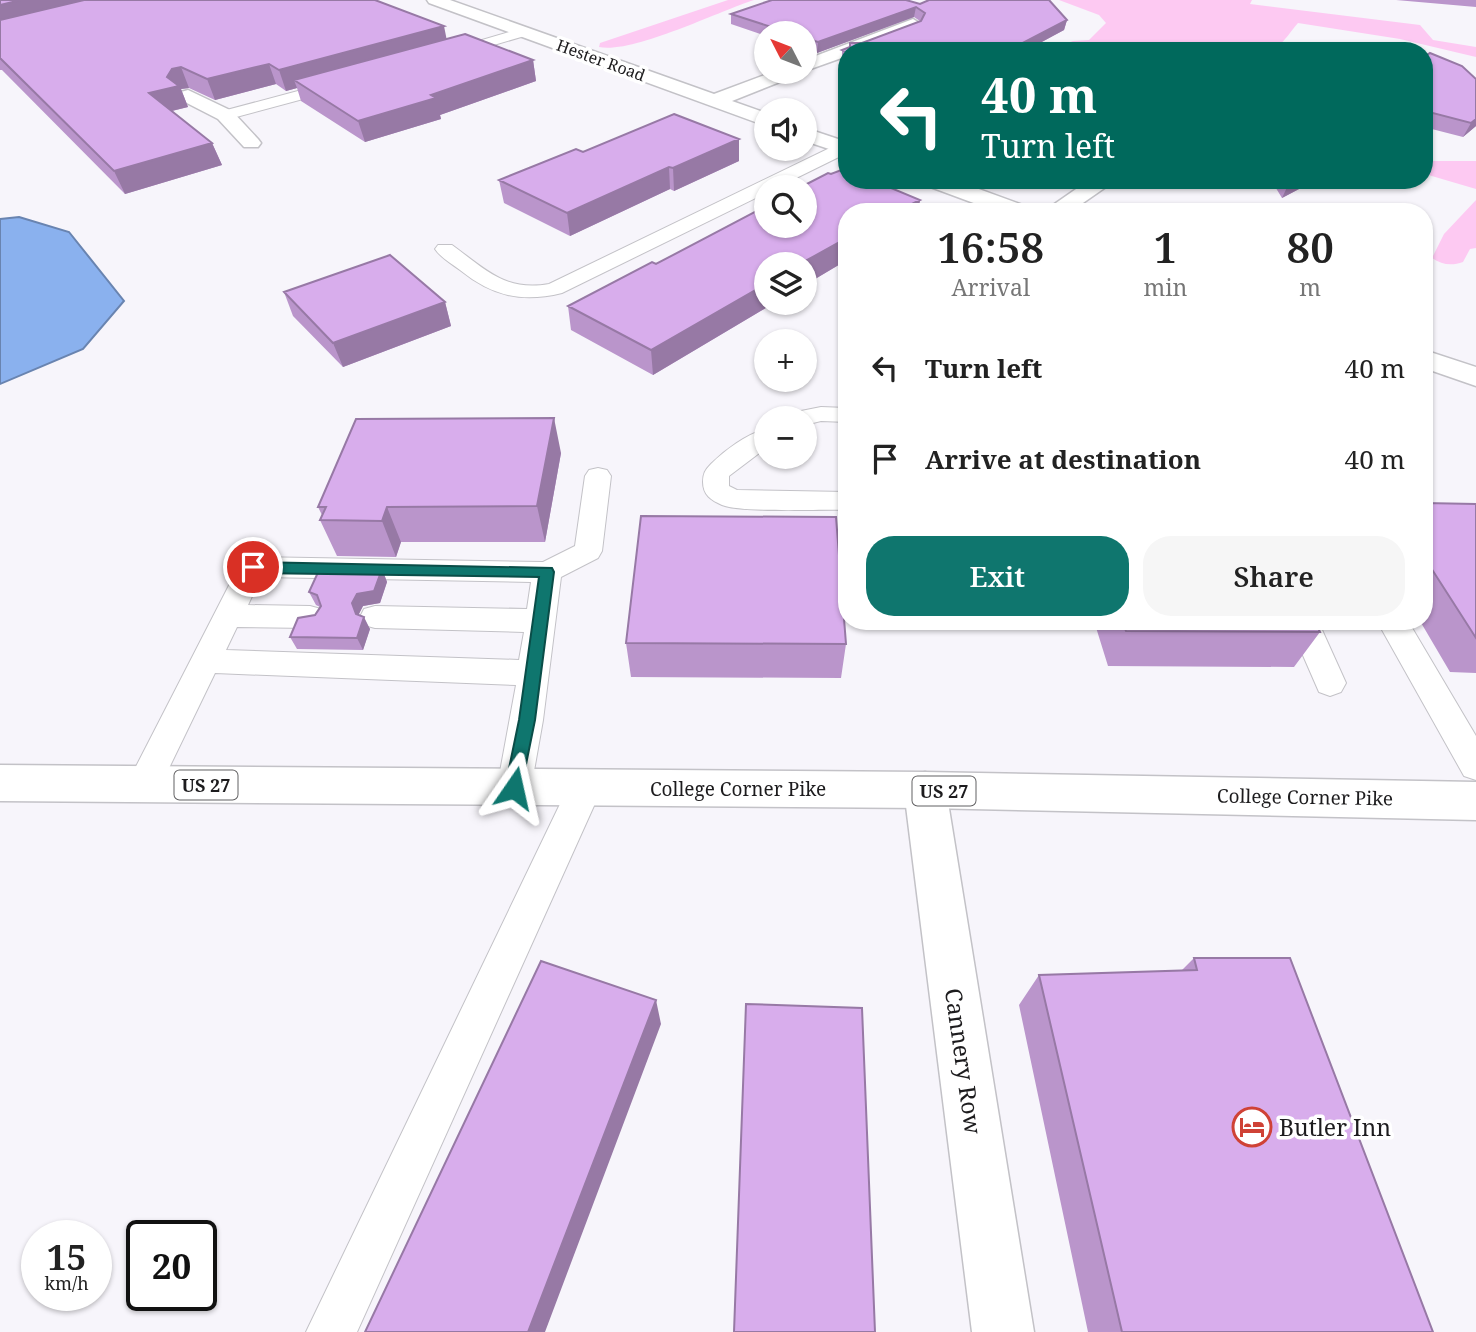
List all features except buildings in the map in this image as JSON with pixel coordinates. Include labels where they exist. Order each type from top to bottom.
[{"type":"main road","name":"Hester Road","points":[[435,0],[754,116]]},
{"type":"main road","points":[[867,42],[913,24]]},
{"type":"main road","points":[[817,61],[838,53]]},
{"type":"main road","points":[[714,101],[758,84]]},
{"type":"main road","points":[[188,96],[225,116],[251,143]]},
{"type":"main road","points":[[817,138],[838,146]]},
{"type":"main road","points":[[957,189],[996,203]]},
{"type":"main road","points":[[1068,203],[1091,189]]},
{"type":"main road","points":[[1433,361],[1476,377]]},
{"type":"main road","name":"College Corner Pike","points":[[0,783],[925,790],[1476,801]]},
{"type":"main road","name":"Cannery Row","points":[[925,790],[1003,1332]]},
{"type":"lane","points":[[432,59],[523,32]]},
{"type":"lane","points":[[225,116],[357,80]]},
{"type":"lane","points":[[445,249],[499,289],[513,294],[545,292],[838,153]]},
{"type":"lane","points":[[817,415],[838,415]]},
{"type":"lane","points":[[754,445],[729,461],[716,474],[716,490],[732,499],[838,501]]},
{"type":"lane","points":[[144,784],[253,567],[547,572],[588,551],[598,475]]},
{"type":"lane","points":[[514,788],[547,572]]},
{"type":"lane","points":[[229,616],[310,617]]},
{"type":"lane","points":[[375,617],[541,621]]},
{"type":"lane","points":[[1307,630],[1330,683]]},
{"type":"lane","points":[[1397,630],[1476,766]]},
{"type":"lane","points":[[207,661],[533,673]]},
{"type":"lane","points":[[331,1332],[585,788]]},
{"type":"shaded area","points":[[728,0],[754,0],[654,38],[633,44],[599,47],[600,43]]},
{"type":"shaded area","points":[[1059,0],[1252,0],[1250,4],[1420,25],[1433,40],[1476,47],[1476,57],[1433,47],[1433,42],[1413,42],[1298,23],[1282,42],[1070,42],[1089,40],[1106,23],[1099,15]]},
{"type":"shaded area","points":[[1433,161],[1476,161],[1476,189],[1433,176]]},
{"type":"shaded area","points":[[1476,200],[1476,248],[1470,249],[1463,262],[1451,264],[1433,258],[1444,234]]},
{"type":"water","points":[[19,217],[69,232],[124,301],[83,349],[0,384],[0,219]]},
{"type":"place","name":"Butler Inn","points":[[1252,1127]]},
{"type":"route","points":[[253,567],[547,572],[527,720],[514,788]]}]
